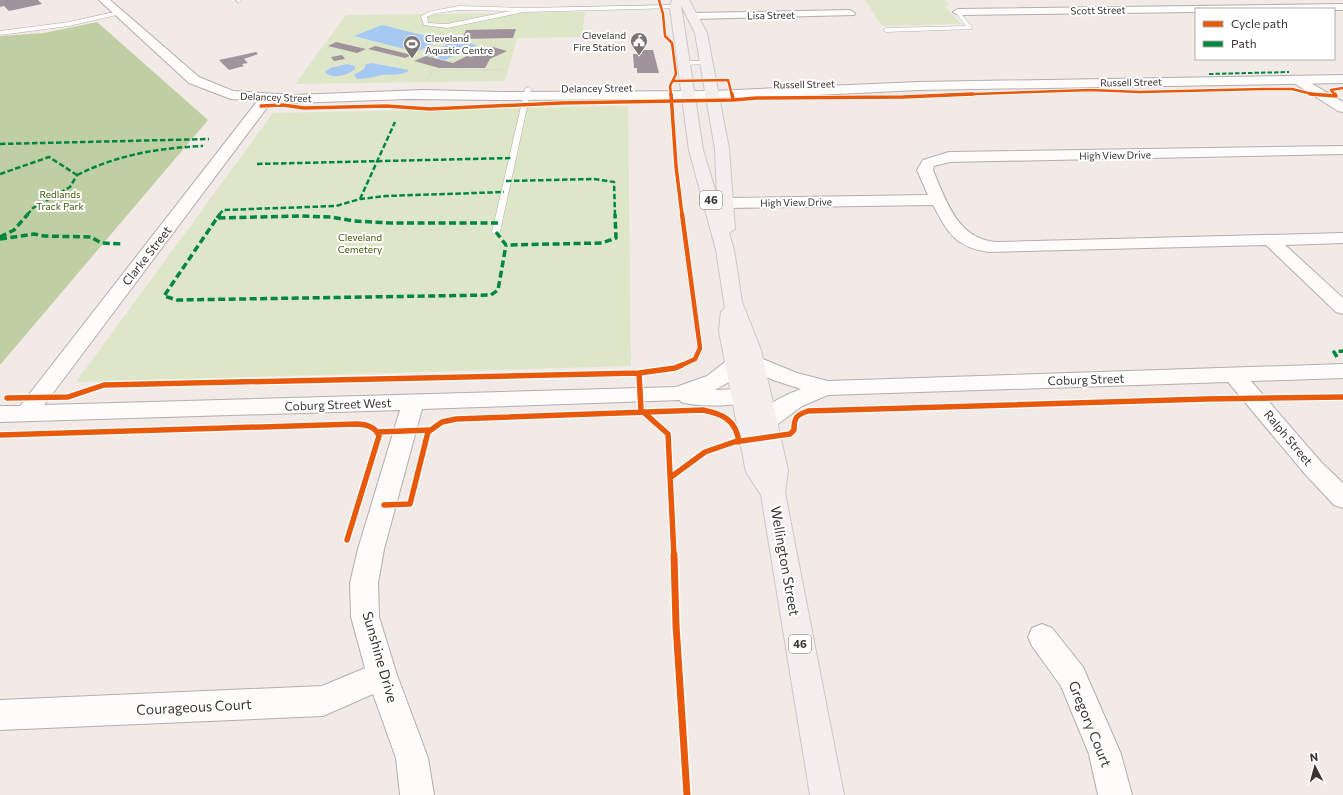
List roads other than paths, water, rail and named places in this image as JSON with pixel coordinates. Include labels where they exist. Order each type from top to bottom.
[{"type":"main road","name":"Wellington Street","points":[[679,2],[692,16],[700,33],[722,149],[726,203],[725,250]]},
{"type":"main road","name":"Wellington Street","points":[[679,2],[684,63],[696,150],[725,250],[732,302],[751,350],[744,363],[751,393],[758,472],[773,493]]},
{"type":"main road","name":"Wellington Street","points":[[751,393],[766,421],[776,470],[773,493],[827,795]]},
{"type":"street","name":"Delancey Street","points":[[104,0],[194,80],[231,95],[267,98],[410,94],[462,97],[556,92],[688,90]]},
{"type":"street","name":"Scott Street","points":[[1215,8],[1343,6]]},
{"type":"street","name":"Scott Street","points":[[958,12],[1195,8]]},
{"type":"street","name":"Lisa Street","points":[[692,16],[850,14]]},
{"type":"street","name":"Russell Street","points":[[688,90],[852,91],[919,86],[1343,79]]},
{"type":"street","points":[[1299,80],[1343,108]]},
{"type":"street","name":"Clarke Street","points":[[26,413],[267,98]]},
{"type":"street","name":"High View Drive","points":[[1343,150],[966,158],[948,157],[928,164],[925,170],[938,200],[961,236],[978,245],[994,248],[1019,246],[1343,238]]},
{"type":"street","name":"High View Drive","points":[[726,203],[938,200]]},
{"type":"street","points":[[1270,240],[1343,308]]},
{"type":"street","name":"Coburg Street West","points":[[0,414],[413,403],[676,394],[707,387],[744,363]]},
{"type":"street","name":"Coburg Street","points":[[744,363],[787,378],[828,388],[1235,376],[1343,371]]},
{"type":"street","name":"Ralph Street","points":[[1235,376],[1313,468],[1343,498]]},
{"type":"street","name":"Coburg Street","points":[[766,421],[790,401],[828,388]]},
{"type":"street","name":"Coburg Street West","points":[[676,394],[695,398],[751,393]]},
{"type":"street","name":"Sunshine Drive","points":[[413,403],[371,549],[364,583],[365,617],[382,675],[412,758],[417,795]]},
{"type":"street","name":"Gregory Court","points":[[1042,637],[1072,677],[1105,754],[1115,795]]},
{"type":"street","name":"Courageous Court","points":[[0,715],[323,701],[382,675]]},
{"type":"lane","points":[[524,10],[447,26],[426,24],[424,16],[442,10],[524,10],[679,2]]},
{"type":"lane","name":"Scott Street","points":[[886,30],[970,28],[958,12]]},
{"type":"lane","points":[[0,33],[69,24],[119,13]]},
{"type":"lane","points":[[684,63],[706,63]]},
{"type":"lane","points":[[496,232],[527,93]]},
{"type":"water","points":[[382,25],[443,40],[416,52],[354,36]]},
{"type":"water","points":[[457,40],[477,45],[445,60],[425,55]]},
{"type":"water","points":[[372,63],[409,70],[401,74],[357,79],[354,75],[364,69],[366,64]]},
{"type":"water","points":[[347,64],[355,66],[355,69],[340,76],[332,76],[325,72],[330,68]]},
{"type":"place","name":"Cleveland Fire Station","points":[[639,56]]},
{"type":"place","name":"Cleveland Aquatic Centre","points":[[412,59]]},
{"type":"park label","name":"Redlands Track Park","points":[[60,200]]},
{"type":"park label","name":"Cleveland Cemetery","points":[[360,242]]}]
